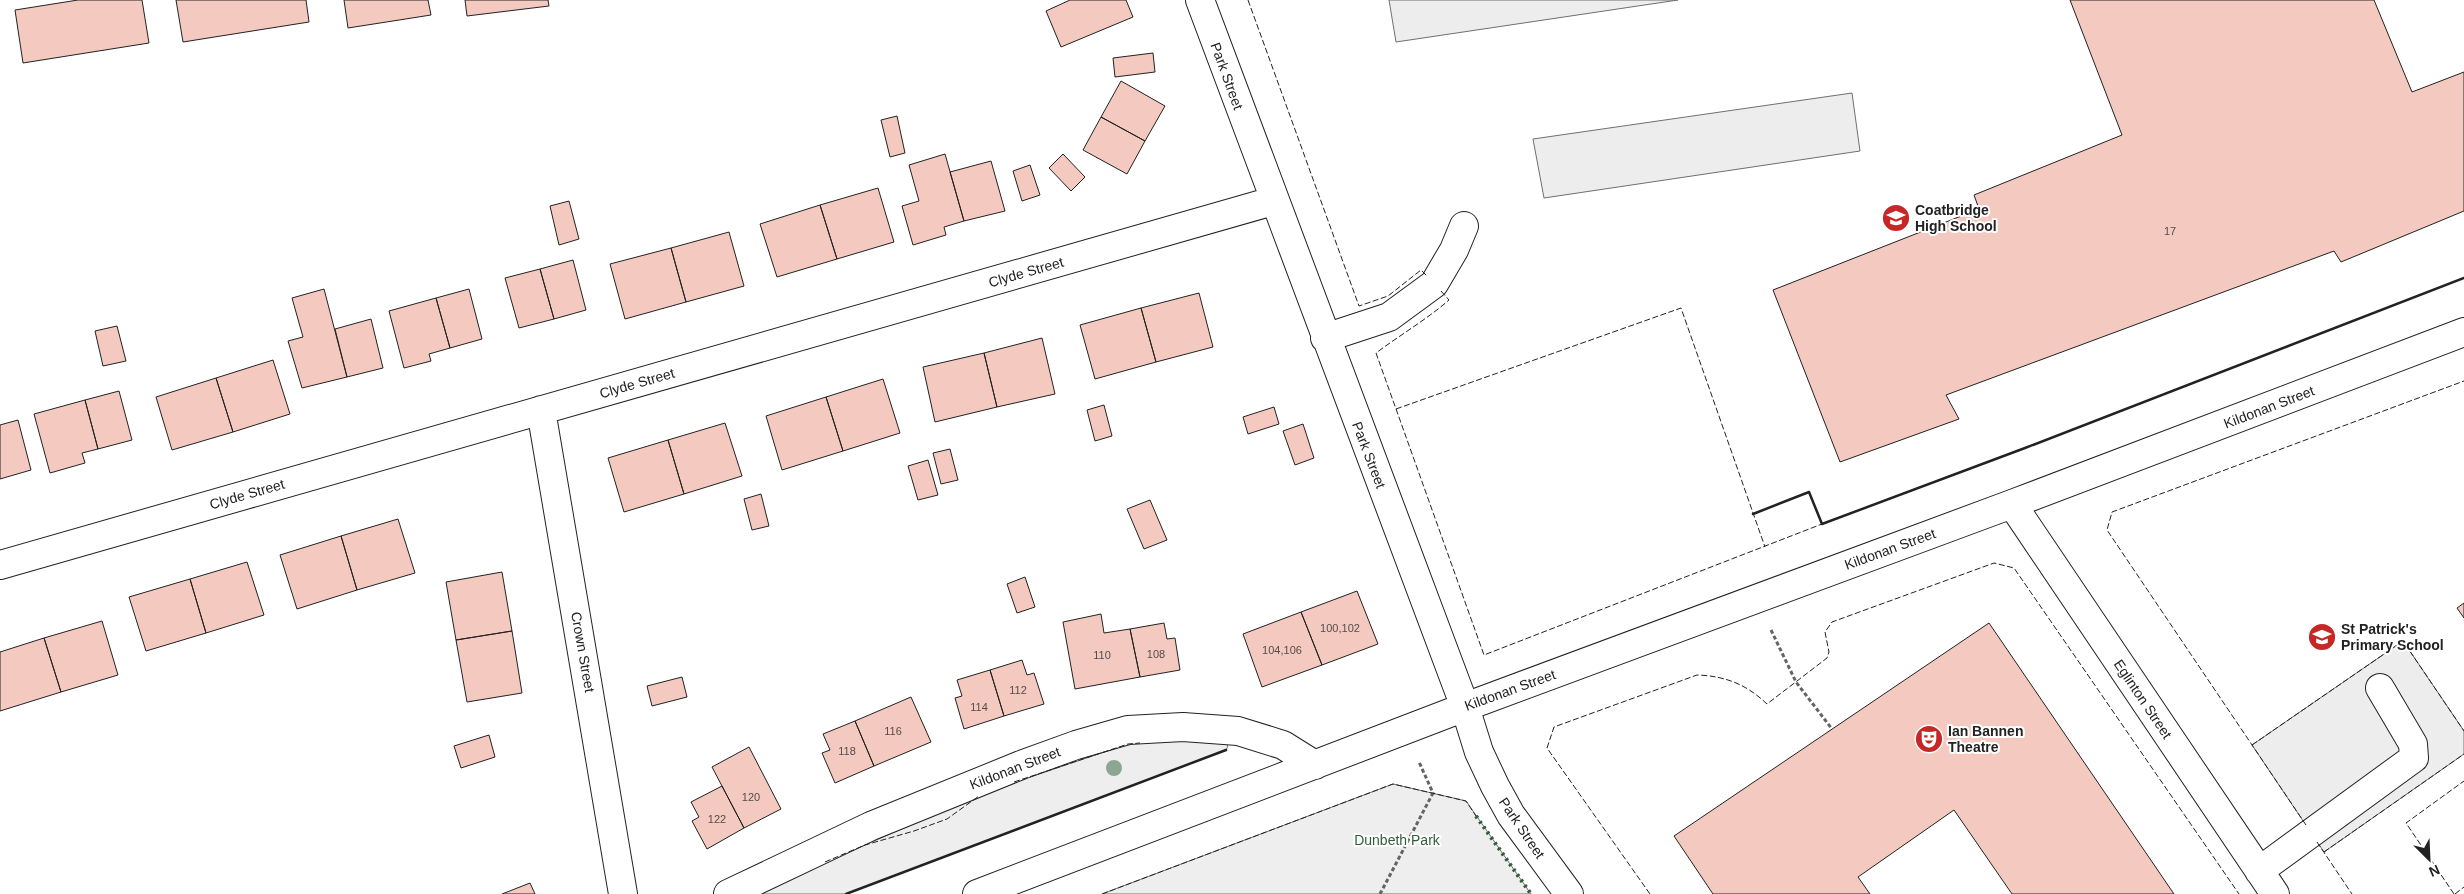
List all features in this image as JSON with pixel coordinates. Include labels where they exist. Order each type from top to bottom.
[{"type":"street","name":"Park Street","points":[[1200,0],[1325,338],[1465,707],[1479,752],[1494,786],[1511,815],[1569,894]]},
{"type":"street","name":"Clyde Street","points":[[0,564],[1274,201]]},
{"type":"street","points":[[1325,338],[1389,317],[1434,284],[1454,250],[1464,226]]},
{"type":"street","name":"Kildonan Street","points":[[977,894],[1406,729],[2012,504],[2464,332]]},
{"type":"street","name":"Crown Street","points":[[541,410],[623,894]]},
{"type":"street","name":"Eglinton Street","points":[[2012,504],[2275,894]]},
{"type":"street","points":[[2259,871],[2414,758],[2414,744],[2380,688]]},
{"type":"street","name":"Kildonan Street","points":[[728,894],[879,822],[1021,765],[1076,745],[1128,730],[1183,727],[1238,731],[1283,745],[1315,765]]},
{"type":"path","points":[[1755,599],[1796,682],[1832,729]]},
{"type":"path","points":[[1380,894],[1432,793],[1406,729]]},
{"type":"green space","points":[[1175,739],[1223,740],[1228,746],[1226,750],[846,894],[754,894],[983,793],[1128,744]]},
{"type":"green space","name":"Dunbeth Park","points":[[1393,784],[1466,801],[1531,894],[1102,894]]},
{"type":"shaded area","points":[[1389,0],[1678,0],[1396,42]]},
{"type":"shaded area","points":[[1852,93],[1860,151],[1544,198],[1533,139]]},
{"type":"shaded area","points":[[2403,641],[2464,731],[2464,754],[2324,852],[2252,745]]},
{"type":"building","points":[[78,0],[142,0],[149,43],[23,63],[15,10]]},
{"type":"building","points":[[176,0],[306,0],[309,22],[183,42]]},
{"type":"building","points":[[344,0],[428,0],[431,15],[348,28]]},
{"type":"building","points":[[465,0],[548,0],[549,6],[467,16]]},
{"type":"building","points":[[1070,0],[1126,0],[1133,17],[1061,47],[1046,11]]},
{"type":"building","points":[[2070,0],[2374,0],[2412,92],[2464,72],[2464,211],[2341,262],[2334,251],[1946,395],[1959,419],[1840,462],[1773,290],[1979,209],[1974,195],[2122,135]]},
{"type":"building","points":[[1153,53],[1155,72],[1115,77],[1113,58]]},
{"type":"building","points":[[1121,81],[1165,106],[1145,141],[1101,117]]},
{"type":"building","points":[[897,116],[905,153],[890,157],[881,120]]},
{"type":"building","points":[[1101,117],[1145,141],[1127,174],[1083,150]]},
{"type":"building","points":[[945,154],[964,221],[944,227],[946,235],[913,245],[902,206],[919,201],[909,165]]},
{"type":"building","points":[[1063,154],[1085,177],[1071,191],[1049,168]]},
{"type":"building","points":[[991,161],[1005,211],[964,221],[950,172]]},
{"type":"building","points":[[1030,165],[1040,195],[1022,201],[1013,171]]},
{"type":"building","points":[[878,188],[894,242],[837,259],[820,205]]},
{"type":"building","points":[[569,201],[579,239],[559,245],[550,206]]},
{"type":"building","points":[[820,205],[837,259],[777,277],[760,224]]},
{"type":"building","points":[[729,232],[744,286],[686,302],[671,248]]},
{"type":"building","points":[[671,248],[686,302],[625,319],[610,264]]},
{"type":"building","points":[[573,260],[586,310],[554,319],[540,269]]},
{"type":"building","points":[[540,269],[554,319],[519,328],[505,278]]},
{"type":"building","points":[[324,289],[347,377],[302,388],[288,341],[303,337],[292,298]]},
{"type":"building","points":[[469,289],[482,339],[450,348],[436,298]]},
{"type":"building","points":[[1199,293],[1213,347],[1156,362],[1141,308]]},
{"type":"building","points":[[436,298],[450,348],[429,354],[431,361],[404,368],[389,311]]},
{"type":"building","points":[[1141,308],[1156,362],[1095,379],[1080,325]]},
{"type":"building","points":[[371,319],[383,368],[347,377],[335,329]]},
{"type":"building","points":[[117,326],[126,361],[103,366],[95,331]]},
{"type":"building","points":[[1042,338],[1055,394],[997,407],[984,353]]},
{"type":"building","points":[[984,353],[997,407],[935,422],[923,367]]},
{"type":"building","points":[[273,360],[290,414],[233,432],[216,378]]},
{"type":"building","points":[[216,378],[233,432],[172,450],[156,397]]},
{"type":"building","points":[[883,379],[900,433],[843,451],[826,397]]},
{"type":"building","points":[[119,391],[132,440],[98,449],[85,400]]},
{"type":"building","points":[[826,397],[843,451],[782,470],[766,416]]},
{"type":"building","points":[[85,400],[98,449],[82,453],[85,463],[50,473],[34,414]]},
{"type":"building","points":[[1104,405],[1112,436],[1095,441],[1087,410]]},
{"type":"building","points":[[1274,407],[1279,424],[1248,434],[1243,417]]},
{"type":"building","points":[[18,420],[31,470],[0,479],[0,425]]},
{"type":"building","points":[[725,423],[742,476],[684,494],[668,440]]},
{"type":"building","points":[[1303,424],[1314,458],[1295,465],[1283,431]]},
{"type":"building","points":[[668,440],[684,494],[624,512],[608,458]]},
{"type":"building","points":[[950,449],[958,480],[941,484],[933,453]]},
{"type":"building","points":[[928,460],[938,495],[918,500],[908,466]]},
{"type":"building","points":[[761,494],[769,526],[752,530],[744,499]]},
{"type":"building","points":[[1150,500],[1167,540],[1144,549],[1127,509]]},
{"type":"building","points":[[398,519],[415,573],[357,590],[341,536]]},
{"type":"building","points":[[341,536],[357,590],[297,609],[280,555]]},
{"type":"building","points":[[247,562],[264,615],[206,633],[190,579]]},
{"type":"building","points":[[502,572],[512,631],[456,640],[446,582]]},
{"type":"building","points":[[1025,577],[1035,607],[1017,613],[1007,584]]},
{"type":"building","points":[[190,579],[206,633],[146,651],[129,597]]},
{"type":"building","points":[[1357,591],[1378,644],[1322,665],[1301,612]]},
{"type":"building","points":[[2464,603],[2464,618],[2457,608]]},
{"type":"building","points":[[1301,612],[1322,665],[1262,687],[1243,634]]},
{"type":"building","points":[[1101,614],[1104,633],[1130,629],[1140,677],[1075,689],[1063,622]]},
{"type":"building","points":[[102,621],[118,675],[61,692],[44,638]]},
{"type":"building","points":[[1164,623],[1167,639],[1175,638],[1180,670],[1140,677],[1130,629]]},
{"type":"building","points":[[1989,623],[2174,894],[2012,894],[1954,810],[1858,877],[1870,894],[1713,894],[1674,836]]},
{"type":"building","points":[[512,631],[522,693],[467,702],[456,640]]},
{"type":"building","points":[[44,638],[61,692],[0,711],[0,652]]},
{"type":"building","points":[[1022,660],[1027,675],[1034,673],[1044,704],[1004,716],[990,670]]},
{"type":"building","points":[[990,670],[1004,716],[964,729],[955,698],[962,696],[957,680]]},
{"type":"building","points":[[682,677],[687,697],[652,706],[647,686]]},
{"type":"building","points":[[911,697],[931,742],[874,766],[855,721]]},
{"type":"building","points":[[855,721],[874,766],[835,783],[822,753],[830,750],[823,734]]},
{"type":"building","points":[[489,735],[495,757],[461,768],[454,746]]},
{"type":"building","points":[[749,747],[781,809],[744,828],[712,767]]},
{"type":"building","points":[[722,786],[744,828],[707,849],[692,821],[699,817],[691,802]]},
{"type":"building","points":[[530,883],[535,894],[502,894]]},
{"type":"hedge","points":[[1476,816],[1531,894]]},
{"type":"fence","points":[[1248,0],[1359,306],[1388,296],[1421,270],[1427,276]]},
{"type":"fence","points":[[1441,291],[1449,300],[1376,353],[1484,655],[1822,524]]},
{"type":"fence","points":[[1396,409],[1681,308],[1765,547]]},
{"type":"fence","points":[[2306,825],[2107,530],[2112,512],[2464,381]]},
{"type":"fence","points":[[1650,894],[1547,748],[1554,727],[1697,675],[1717,677],[1735,682],[1751,691],[1767,704],[1827,658],[1829,652],[1825,632],[1832,622],[1994,563],[2014,568],[2239,894]]},
{"type":"fence","points":[[2252,745],[2403,641],[2464,731]]},
{"type":"fence","points":[[1014,782],[1128,744],[1140,743]]},
{"type":"fence","points":[[2324,852],[2464,754]]},
{"type":"fence","points":[[2454,894],[2406,823],[2464,781]]},
{"type":"fence","points":[[1102,894],[1393,784],[1466,801],[1476,816]]},
{"type":"fence","points":[[825,862],[865,845],[947,819],[979,796]]},
{"type":"fence","points":[[2317,842],[2352,894]]},
{"type":"fence","points":[[2455,894],[2464,887]]},
{"type":"wall","points":[[1753,514],[1809,492],[1822,524],[2025,448],[2464,278]]},
{"type":"wall","points":[[846,894],[1226,750]]},
{"type":"place","name":"Coatbridge High School","points":[[1896,218]]},
{"type":"place","name":"St Patrick's Primary School","points":[[2322,637]]},
{"type":"place","name":"Ian Bannen Theatre","points":[[1929,739]]}]
